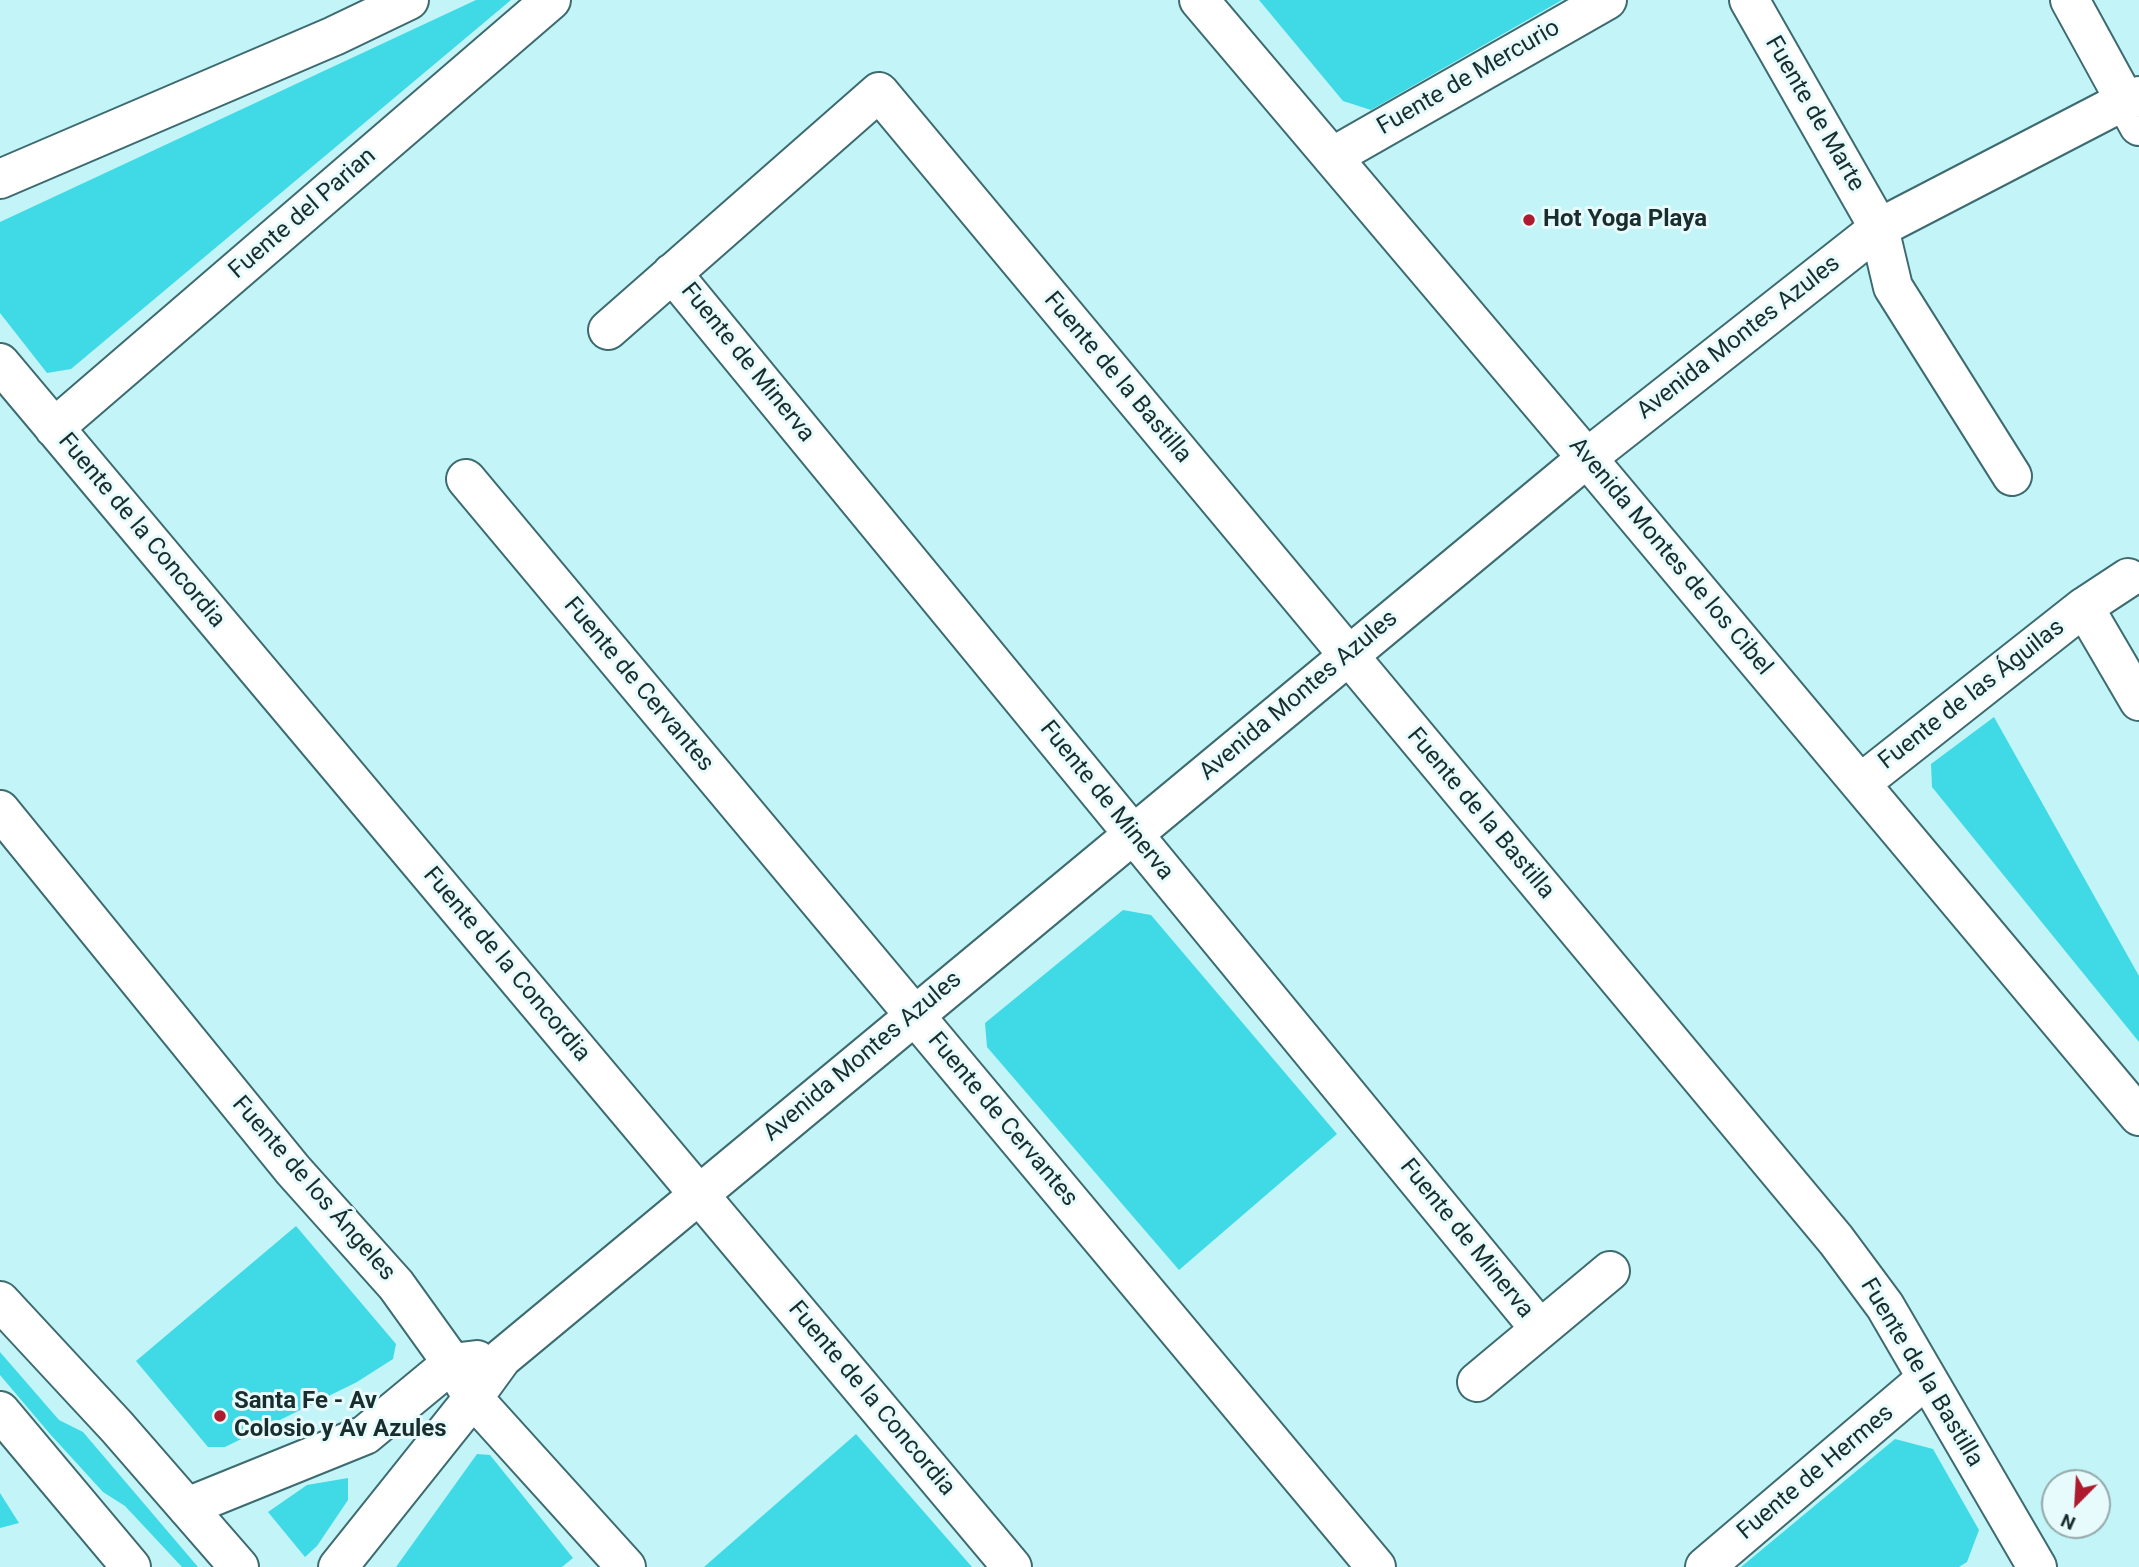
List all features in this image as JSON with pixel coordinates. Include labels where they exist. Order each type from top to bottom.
[{"type":"street","points":[[0,179],[334,36],[408,0]]},
{"type":"street","name":"Fuente del Parian","points":[[54,428],[551,0]]},
{"type":"street","name":"Avenida Montes de los Cibel","points":[[1199,0],[2139,1116]]},
{"type":"street","name":"Fuente de Mercurio","points":[[1332,157],[1607,0]]},
{"type":"street","name":"Fuente de Marte","points":[[1749,0],[1879,228],[1893,287],[2012,476]]},
{"type":"street","points":[[2070,0],[2134,107]]},
{"type":"street","name":"Fuente de la Bastilla","points":[[673,273],[879,92],[1836,1240],[1885,1306],[1927,1378],[2022,1562]]},
{"type":"street","name":"Avenida Montes Azules","points":[[338,1567],[502,1358],[1587,458],[1879,228],[2134,107]]},
{"type":"street","points":[[608,330],[673,273]]},
{"type":"street","name":"Fuente de Minerva","points":[[673,273],[1540,1329]]},
{"type":"street","name":"Fuente de la Concordia","points":[[0,363],[1012,1567]]},
{"type":"street","name":"Fuente de Cervantes","points":[[467,479],[1376,1567]]},
{"type":"street","name":"Fuente de las Águilas","points":[[1861,783],[2084,607],[2128,578]]},
{"type":"street","name":"Fuente de las Águilas","points":[[2084,607],[2139,701]]},
{"type":"street","name":"Fuente de los Ángeles","points":[[0,810],[293,1170],[396,1285],[452,1363],[473,1398],[626,1567]]},
{"type":"street","name":"Fuente de Minerva","points":[[1477,1382],[1610,1271]]},
{"type":"street","points":[[1,1302],[117,1427],[239,1567]]},
{"type":"street","points":[[187,1507],[365,1435],[452,1363],[502,1358]]},
{"type":"street","name":"Fuente de Hermes","points":[[1705,1567],[1927,1378]]},
{"type":"street","points":[[2,1416],[131,1567]]},
{"type":"shaded area","points":[[476,0],[511,0],[71,369],[47,373],[0,313],[0,222]]},
{"type":"shaded area","points":[[1259,0],[1562,0],[1371,110],[1343,101]]},
{"type":"shaded area","points":[[1994,717],[2139,976],[2139,1042],[1932,787],[1931,764]]},
{"type":"shaded area","points":[[1123,910],[1151,915],[1337,1134],[1179,1270],[987,1047],[985,1023]]},
{"type":"shaded area","points":[[296,1226],[396,1344],[393,1359],[357,1382],[225,1447],[208,1447],[136,1361]]},
{"type":"shaded area","points":[[0,1352],[59,1420],[83,1432],[198,1567],[182,1567],[125,1506],[103,1492],[0,1375]]},
{"type":"shaded area","points":[[856,1434],[972,1567],[704,1567]]},
{"type":"shaded area","points":[[1895,1439],[1933,1449],[1979,1530],[1967,1562],[1959,1567],[1741,1567]]},
{"type":"shaded area","points":[[477,1454],[490,1455],[573,1558],[562,1567],[396,1567]]},
{"type":"shaded area","points":[[348,1478],[348,1500],[317,1546],[305,1557],[268,1512],[307,1485]]},
{"type":"shaded area","points":[[0,1493],[19,1523],[0,1528]]},
{"type":"place","name":"Hot Yoga Playa","points":[[1529,220]]},
{"type":"place","name":"Santa Fe - Av Colosio y Av Azules","points":[[220,1416]]}]
